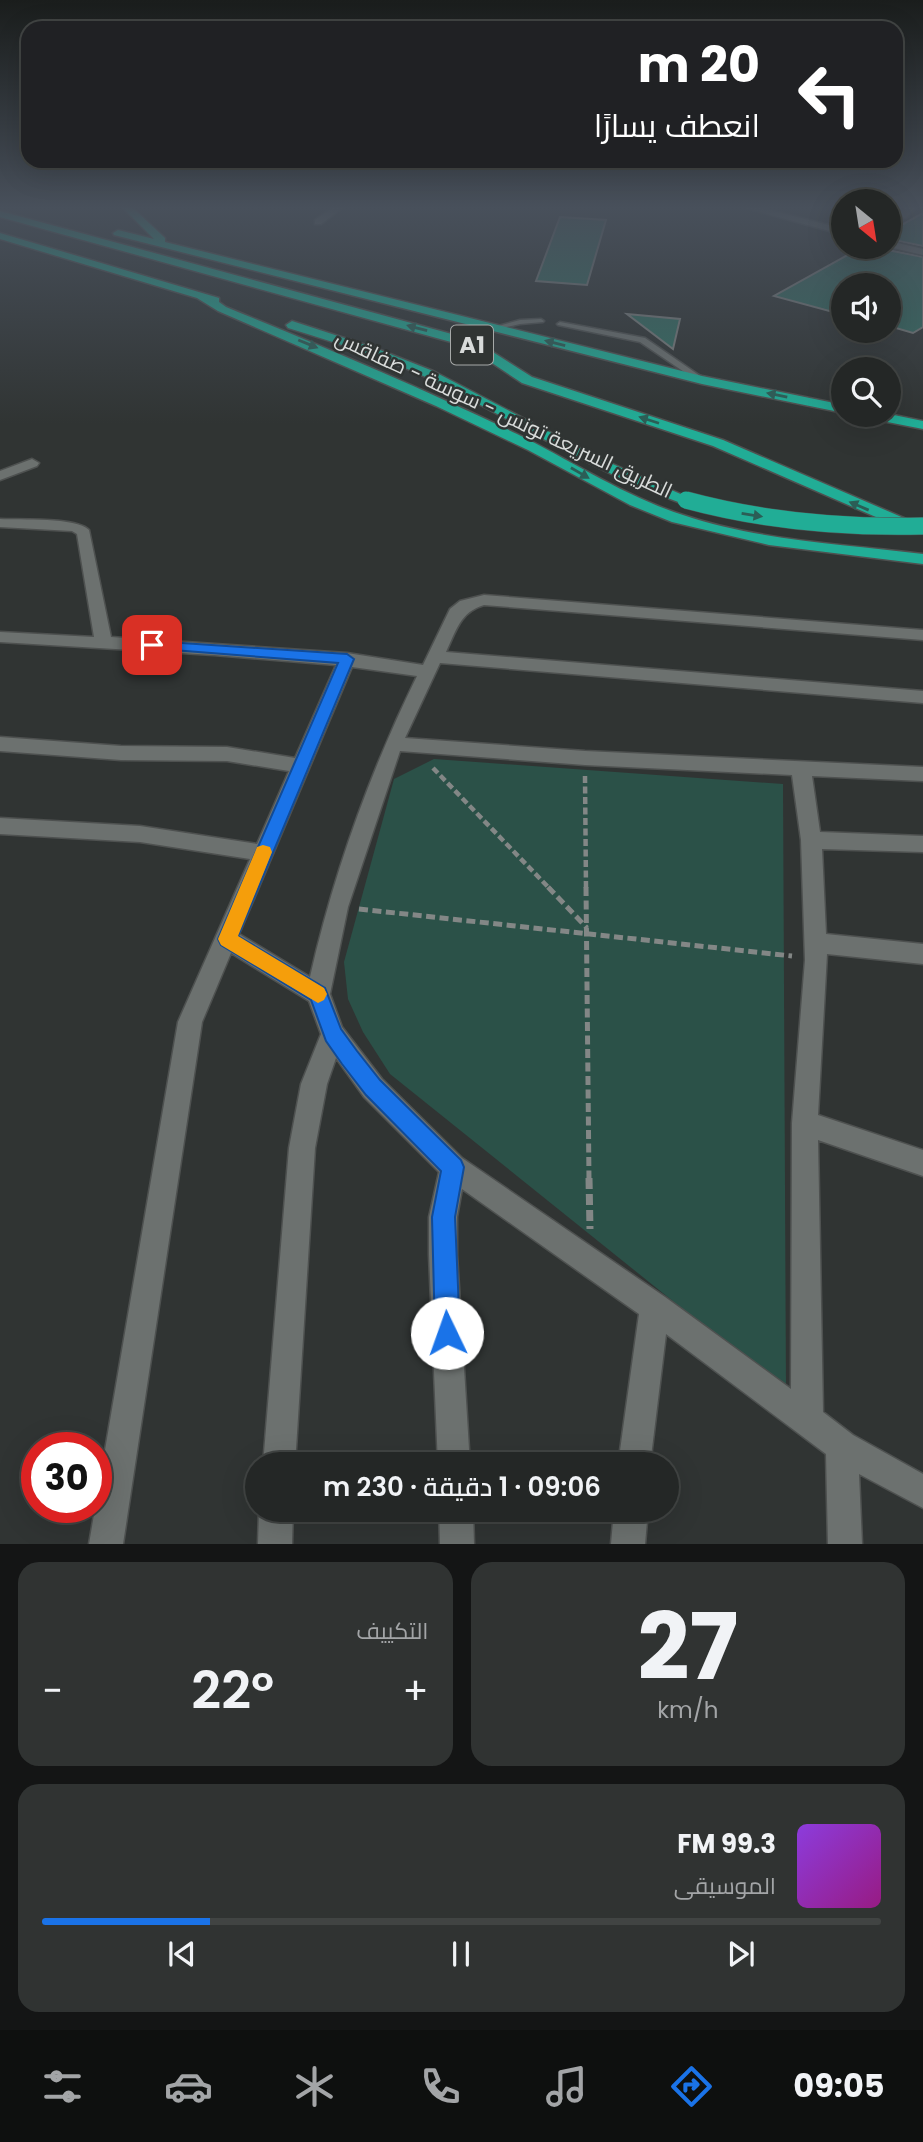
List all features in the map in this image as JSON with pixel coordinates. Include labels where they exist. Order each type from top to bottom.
[{"type":"highway","name":"الطريق السريعة تونس - سوسة - صفاقس","points":[[148,280],[201,296],[222,309],[438,401],[527,444],[621,496],[677,519],[776,543],[923,559]]},
{"type":"highway","name":"الطريق السريعة تونس - سوسة - صفاقس","points":[[244,280],[455,339],[481,350],[527,380],[718,443],[858,506],[923,528]]},
{"type":"highway","points":[[309,280],[702,380],[831,406]]},
{"type":"highway","points":[[201,296],[405,363],[630,478],[686,500],[752,516],[810,523],[923,528]]},
{"type":"highway","points":[[901,421],[923,425]]},
{"type":"street","points":[[0,477],[32,463]]},
{"type":"street","points":[[0,523],[80,528],[84,533],[104,643]]},
{"type":"street","points":[[923,635],[484,600],[466,605],[456,613],[430,664],[405,745],[337,907],[318,994],[333,1034],[373,1088],[453,1167],[590,1260],[842,1446],[923,1492]]},
{"type":"street","points":[[0,637],[923,697]]},
{"type":"street","points":[[106,1544],[190,1022],[347,659]]},
{"type":"street","points":[[0,744],[121,753],[227,754],[300,766]]},
{"type":"street","points":[[405,745],[585,758],[923,774]]},
{"type":"street","points":[[801,767],[811,840],[816,951],[806,1123],[807,1421]]},
{"type":"street","points":[[0,826],[140,834],[263,853]]},
{"type":"street","points":[[811,840],[923,844]]},
{"type":"street","points":[[228,939],[318,994]]},
{"type":"street","points":[[816,951],[923,954]]},
{"type":"street","points":[[280,1452],[302,1148],[314,1084],[333,1034]]},
{"type":"street","points":[[806,1123],[923,1163]]},
{"type":"street","points":[[453,1167],[443,1217],[443,1255],[453,1452]]},
{"type":"street","points":[[636,1452],[655,1307]]},
{"type":"street","points":[[842,1446],[845,1544]]},
{"type":"street","points":[[275,1544],[276,1522]]},
{"type":"street","points":[[456,1522],[457,1544]]},
{"type":"street","points":[[628,1544],[630,1522]]},
{"type":"lane","points":[[494,328],[520,322],[541,321]]},
{"type":"lane","points":[[560,324],[642,340],[702,380]]},
{"type":"path","points":[[405,745],[430,765],[587,931]]},
{"type":"path","points":[[585,758],[590,1260]]},
{"type":"path","points":[[337,907],[816,951]]},
{"type":"green space","points":[[434,759],[783,784],[786,1392],[390,1074],[363,1032],[348,999],[344,962],[394,779]]},
{"type":"building","points":[[536,280],[588,280],[587,285]]},
{"type":"building","points":[[803,280],[831,280],[831,311],[774,296]]},
{"type":"building","points":[[901,280],[923,280],[923,327],[913,333],[901,330]]},
{"type":"building","points":[[627,314],[680,319],[673,349]]},
{"type":"slow traffic","points":[[263,852],[228,939],[318,994]]},
{"type":"route","points":[[152,645],[347,659],[228,939],[318,994],[333,1034],[349,1058],[373,1088],[453,1167],[443,1217],[447,1333]]}]
